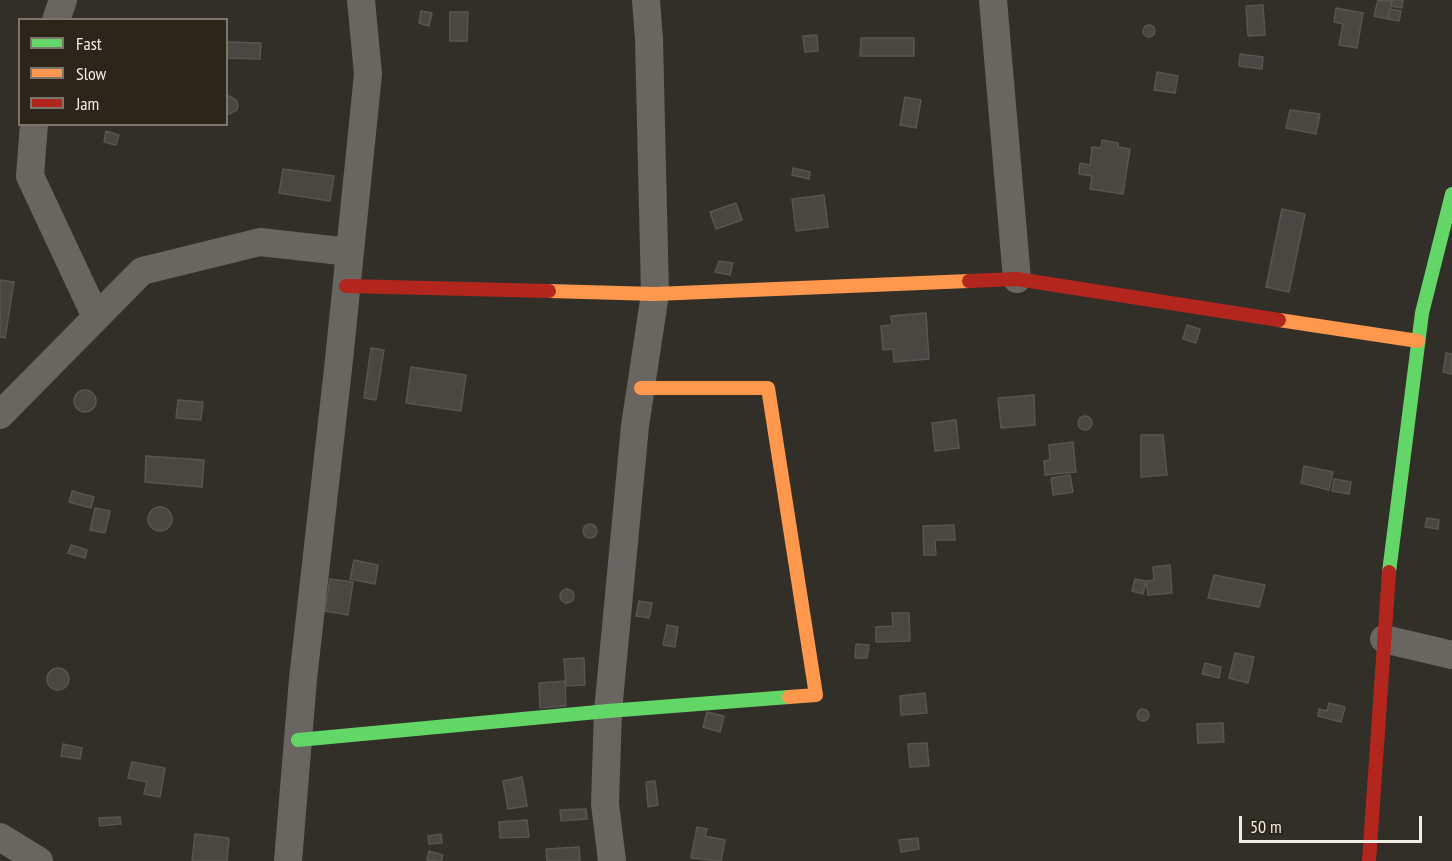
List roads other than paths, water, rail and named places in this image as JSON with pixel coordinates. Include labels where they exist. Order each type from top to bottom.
[{"type":"street","points":[[57,18],[63,0]]},
{"type":"street","points":[[288,861],[304,667],[368,74],[361,0]]},
{"type":"street","points":[[612,861],[605,804],[608,711],[641,388],[654,294],[649,39],[646,0]]},
{"type":"street","points":[[993,0],[1017,279]]},
{"type":"street","points":[[34,126],[30,176],[96,318]]},
{"type":"street","points":[[1369,861],[1388,577],[1422,313],[1452,194]]},
{"type":"street","points":[[0,415],[142,271],[260,242],[350,252]]},
{"type":"street","points":[[346,286],[654,294],[1017,279],[1418,341]]},
{"type":"street","points":[[298,740],[608,711],[816,695],[768,388],[641,388]]},
{"type":"street","points":[[1384,639],[1452,655]]},
{"type":"street","points":[[0,837],[39,861]]}]
